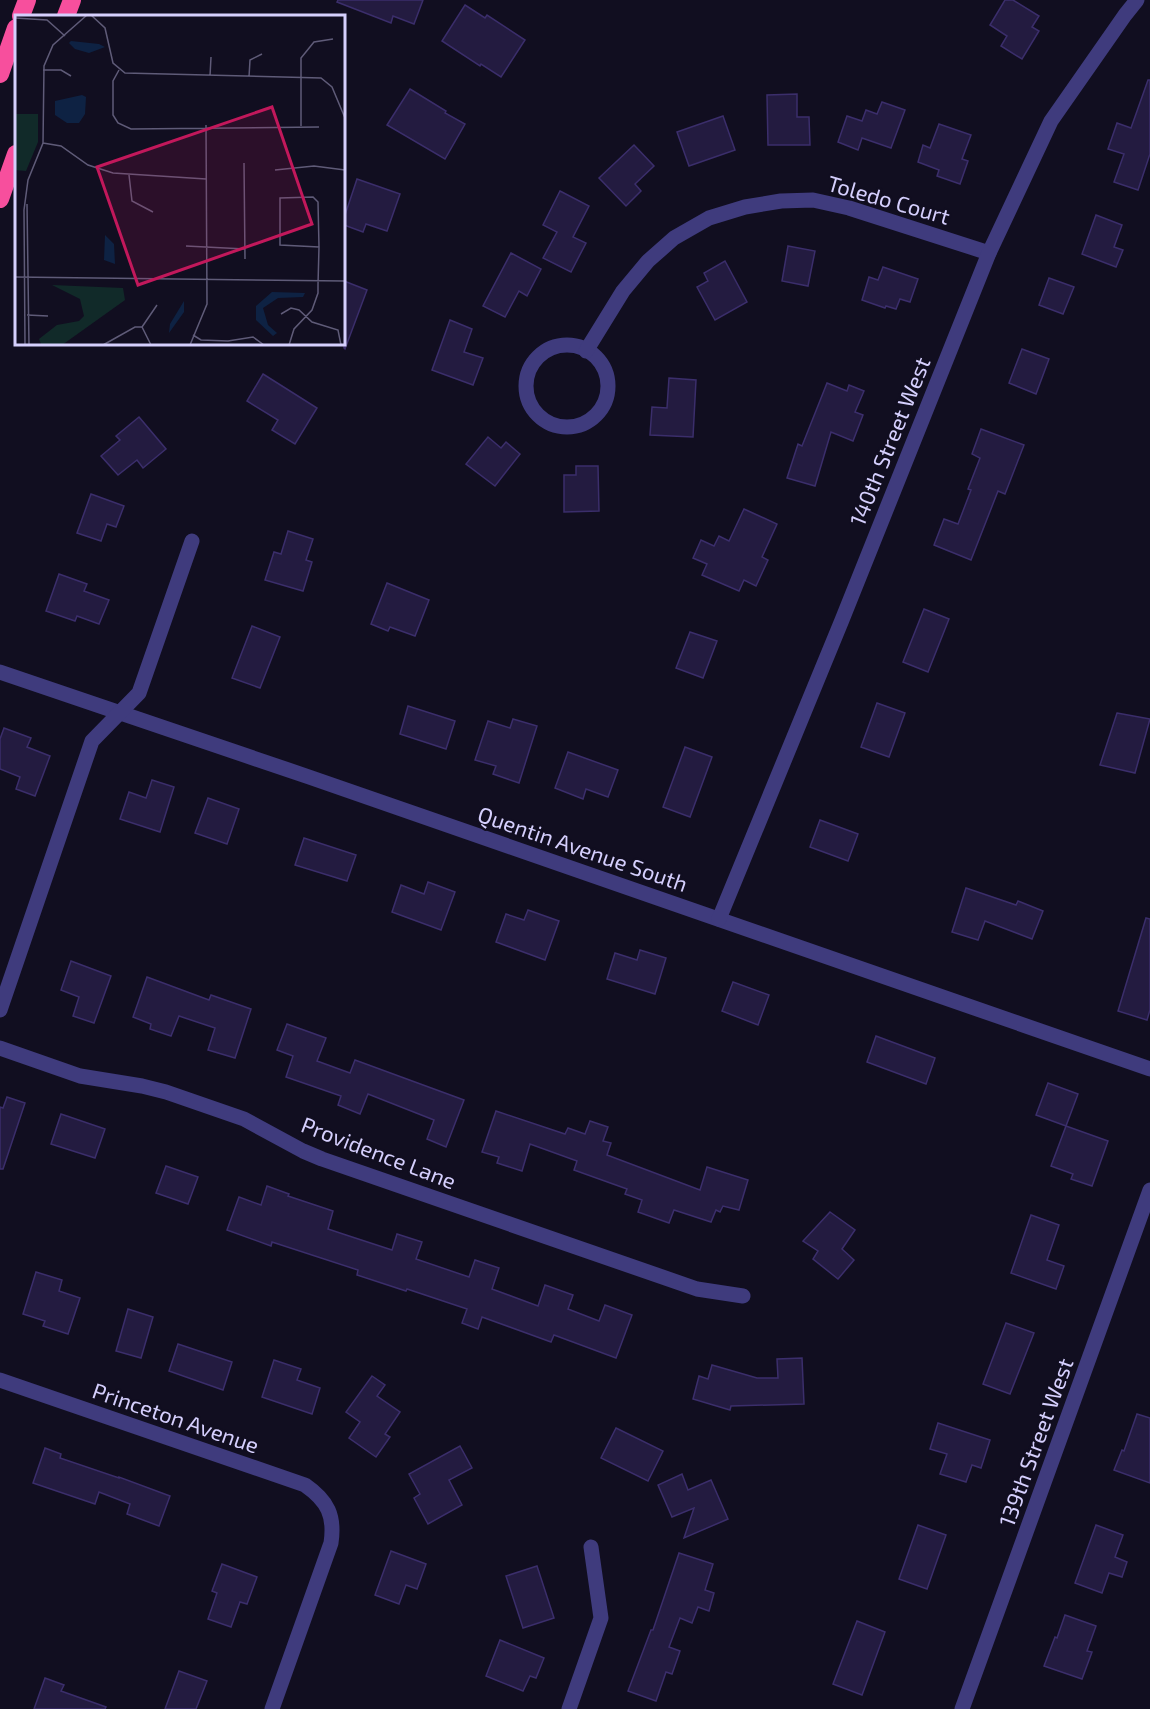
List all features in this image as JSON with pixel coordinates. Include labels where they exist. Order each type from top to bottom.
[{"type":"highway","points":[[21,15],[27,0]]},
{"type":"highway","points":[[66,15],[72,0]]},
{"type":"highway","points":[[0,74],[15,31]]},
{"type":"highway","points":[[0,199],[15,157]]},
{"type":"street","name":"140th Street West","points":[[718,918],[842,620],[989,253],[1051,122],[1137,0]]},
{"type":"street","name":"Toledo Court","points":[[586,351],[623,291],[648,261],[674,238],[710,218],[745,207],[781,201],[813,200],[849,208],[989,253]]},
{"type":"street","points":[[573,344],[586,351],[597,357],[604,367],[608,380],[608,393],[603,406],[595,416],[572,427],[559,426],[546,421],[536,413],[529,400],[526,386],[528,372],[535,360],[546,350],[559,345],[573,344]]},
{"type":"street","points":[[0,1010],[92,741],[139,693],[192,541]]},
{"type":"street","name":"Quentin Avenue South","points":[[0,672],[1150,1069]]},
{"type":"street","name":"Providence Lane","points":[[0,1048],[80,1076],[166,1092],[244,1119],[321,1159],[697,1289],[743,1296]]},
{"type":"street","name":"139th Street West","points":[[963,1709],[1150,1190]]},
{"type":"street","name":"Princeton Avenue","points":[[0,1380],[305,1485],[320,1496],[328,1509],[333,1527],[331,1543],[272,1709]]},
{"type":"street","points":[[569,1709],[601,1618],[591,1547]]},
{"type":"building","points":[[338,0],[423,0],[414,24],[393,16],[391,23],[337,2]]},
{"type":"building","points":[[1005,0],[1013,0],[1039,16],[1032,27],[1039,31],[1022,59],[1001,46],[1007,36],[990,25]]},
{"type":"building","points":[[465,5],[485,18],[487,15],[525,40],[501,77],[442,41]]},
{"type":"building","points":[[1148,80],[1150,80],[1150,154],[1138,190],[1114,182],[1124,154],[1108,149],[1117,123],[1131,128]]},
{"type":"building","points":[[410,89],[465,124],[445,159],[387,125]]},
{"type":"building","points":[[797,94],[797,117],[809,117],[810,145],[768,145],[767,95]]},
{"type":"building","points":[[882,102],[905,110],[891,148],[862,138],[858,150],[838,142],[847,116],[862,121],[866,110],[877,114]]},
{"type":"building","points":[[723,116],[735,150],[689,166],[677,132]]},
{"type":"building","points":[[939,124],[971,135],[962,159],[968,161],[960,184],[937,176],[939,170],[918,162],[923,145],[930,148]]},
{"type":"building","points":[[634,145],[654,166],[635,184],[641,191],[626,206],[599,178]]},
{"type":"building","points":[[357,179],[400,194],[387,231],[366,224],[363,232],[345,225],[345,215]]},
{"type":"building","points":[[560,191],[589,206],[573,237],[586,243],[571,272],[543,258],[557,232],[543,225]]},
{"type":"building","points":[[1096,215],[1122,225],[1114,247],[1123,250],[1116,267],[1082,254]]},
{"type":"building","points":[[788,246],[815,251],[808,286],[782,281]]},
{"type":"building","points":[[511,253],[541,269],[527,296],[519,291],[505,317],[483,306]]},
{"type":"building","points":[[725,261],[747,302],[715,320],[697,287],[708,281],[704,273]]},
{"type":"building","points":[[883,267],[918,279],[910,302],[900,299],[896,309],[886,306],[885,308],[862,300],[869,277],[878,280]]},
{"type":"building","points":[[1049,278],[1074,287],[1063,314],[1039,305]]},
{"type":"building","points":[[345,281],[367,290],[344,348],[345,345]]},
{"type":"building","points":[[450,320],[472,329],[464,352],[483,358],[473,385],[432,370]]},
{"type":"building","points":[[1022,349],[1049,359],[1036,394],[1009,383]]},
{"type":"building","points":[[263,374],[317,408],[295,444],[272,430],[278,420],[247,401]]},
{"type":"building","points":[[669,378],[696,380],[693,437],[650,435],[652,407],[667,408]]},
{"type":"building","points":[[827,383],[847,391],[849,385],[864,391],[855,412],[863,415],[853,441],[831,432],[815,486],[787,478],[798,444],[802,446]]},
{"type":"building","points":[[139,417],[166,449],[143,468],[137,460],[118,475],[101,456],[120,440],[116,436]]},
{"type":"building","points":[[981,429],[1024,445],[1005,494],[998,491],[971,560],[934,545],[944,519],[958,524],[980,458],[972,454]]},
{"type":"building","points":[[488,437],[501,448],[506,442],[520,454],[495,486],[466,464]]},
{"type":"building","points":[[576,466],[598,466],[599,511],[564,512],[564,475],[576,475]]},
{"type":"building","points":[[91,494],[124,506],[116,527],[107,524],[101,541],[77,533]]},
{"type":"building","points":[[744,509],[777,524],[762,557],[768,560],[756,586],[744,580],[739,591],[702,575],[707,564],[693,558],[701,540],[714,546],[719,536],[729,541]]},
{"type":"building","points":[[288,531],[313,539],[306,560],[312,562],[303,591],[265,580],[274,552],[281,554]]},
{"type":"building","points":[[59,574],[87,584],[84,591],[109,600],[99,624],[77,616],[75,621],[46,611]]},
{"type":"building","points":[[387,583],[429,600],[415,636],[390,627],[388,631],[371,624]]},
{"type":"building","points":[[924,609],[949,619],[928,672],[903,662]]},
{"type":"building","points":[[252,626],[280,637],[260,688],[232,678]]},
{"type":"building","points":[[690,632],[717,641],[703,678],[676,668]]},
{"type":"building","points":[[877,703],[905,713],[889,757],[861,747]]},
{"type":"building","points":[[408,706],[455,721],[446,749],[400,734]]},
{"type":"building","points":[[1117,713],[1150,719],[1135,773],[1100,765]]},
{"type":"building","points":[[513,719],[537,726],[519,783],[493,774],[496,766],[475,760],[488,721],[510,728]]},
{"type":"building","points":[[4,728],[31,738],[27,747],[50,756],[35,796],[16,789],[20,777],[0,769],[0,739]]},
{"type":"building","points":[[685,747],[712,757],[690,817],[663,807]]},
{"type":"building","points":[[568,752],[618,770],[608,797],[586,789],[583,799],[555,788]]},
{"type":"building","points":[[152,780],[174,787],[160,832],[120,819],[129,792],[146,798]]},
{"type":"building","points":[[208,798],[239,809],[227,844],[195,833]]},
{"type":"building","points":[[820,820],[858,834],[848,861],[810,847]]},
{"type":"building","points":[[304,838],[356,855],[347,881],[295,865]]},
{"type":"building","points":[[428,882],[455,892],[441,930],[392,912],[401,885],[424,894]]},
{"type":"building","points":[[966,888],[1016,905],[1018,901],[1043,911],[1032,939],[985,921],[978,940],[952,932]]},
{"type":"building","points":[[528,910],[559,921],[545,960],[496,942],[506,914],[524,920]]},
{"type":"building","points":[[1146,918],[1150,919],[1150,1010],[1147,1020],[1118,1011]]},
{"type":"building","points":[[640,950],[666,958],[655,994],[607,979],[615,953],[637,960]]},
{"type":"building","points":[[71,961],[111,976],[94,1023],[73,1016],[79,997],[61,990]]},
{"type":"building","points":[[147,977],[209,1000],[211,995],[251,1009],[235,1058],[208,1050],[215,1028],[179,1016],[171,1036],[150,1029],[151,1024],[133,1017]]},
{"type":"building","points":[[733,982],[769,995],[758,1025],[722,1011]]},
{"type":"building","points":[[287,1024],[326,1038],[317,1061],[350,1073],[355,1060],[464,1100],[446,1147],[427,1139],[434,1120],[368,1094],[360,1114],[338,1105],[341,1096],[286,1077],[293,1056],[277,1050]]},
{"type":"building","points":[[876,1036],[935,1058],[926,1084],[867,1062]]},
{"type":"building","points":[[1048,1083],[1078,1094],[1066,1126],[1036,1115]]},
{"type":"building","points":[[7,1097],[25,1103],[3,1169],[0,1169],[0,1107],[3,1108]]},
{"type":"building","points":[[496,1111],[565,1134],[568,1128],[585,1134],[590,1121],[608,1127],[603,1141],[611,1143],[607,1155],[700,1190],[707,1167],[748,1180],[739,1210],[723,1206],[720,1212],[716,1210],[711,1222],[674,1210],[669,1223],[638,1212],[642,1200],[625,1194],[627,1189],[574,1170],[577,1161],[530,1144],[522,1171],[497,1163],[499,1157],[482,1152]]},
{"type":"building","points":[[61,1114],[105,1129],[95,1158],[51,1144]]},
{"type":"building","points":[[1066,1126],[1108,1141],[1092,1186],[1071,1179],[1073,1174],[1051,1166]]},
{"type":"building","points":[[166,1166],[198,1177],[188,1204],[156,1193]]},
{"type":"building","points":[[267,1186],[289,1194],[288,1196],[333,1211],[328,1229],[392,1250],[397,1234],[422,1242],[416,1259],[469,1277],[475,1260],[499,1268],[492,1289],[538,1306],[545,1285],[573,1295],[568,1309],[599,1321],[605,1305],[632,1315],[616,1358],[554,1335],[551,1342],[482,1317],[478,1329],[462,1323],[467,1309],[357,1275],[358,1270],[272,1242],[271,1246],[227,1230],[239,1197],[261,1205]]},
{"type":"building","points":[[830,1212],[855,1230],[842,1249],[854,1260],[838,1279],[813,1259],[818,1251],[803,1241]]},
{"type":"building","points":[[1031,1215],[1059,1225],[1047,1260],[1064,1266],[1056,1289],[1011,1273]]},
{"type":"building","points":[[36,1272],[62,1280],[59,1291],[80,1298],[68,1334],[43,1326],[45,1321],[23,1314]]},
{"type":"building","points":[[128,1309],[153,1317],[141,1358],[116,1351]]},
{"type":"building","points":[[1006,1323],[1034,1333],[1010,1394],[983,1384]]},
{"type":"building","points":[[178,1344],[232,1362],[223,1390],[169,1371]]},
{"type":"building","points":[[802,1358],[804,1404],[731,1406],[730,1410],[693,1399],[699,1376],[708,1379],[712,1365],[757,1378],[778,1378],[777,1359]]},
{"type":"building","points":[[274,1360],[301,1369],[297,1380],[320,1388],[312,1414],[262,1397]]},
{"type":"building","points":[[372,1376],[385,1385],[377,1396],[400,1412],[385,1434],[390,1437],[376,1457],[349,1438],[360,1422],[346,1412]]},
{"type":"building","points":[[1137,1414],[1150,1418],[1150,1483],[1114,1470],[1122,1450],[1124,1451]]},
{"type":"building","points":[[938,1423],[990,1440],[981,1468],[972,1465],[966,1482],[940,1474],[947,1454],[930,1449]]},
{"type":"building","points":[[616,1428],[663,1451],[648,1481],[601,1458]]},
{"type":"building","points":[[460,1446],[472,1468],[449,1480],[462,1505],[428,1524],[414,1498],[420,1494],[409,1474]]},
{"type":"building","points":[[45,1448],[61,1454],[60,1458],[170,1496],[159,1526],[127,1514],[130,1504],[99,1492],[95,1504],[33,1483]]},
{"type":"building","points":[[682,1474],[688,1490],[711,1480],[728,1519],[684,1538],[694,1508],[672,1517],[658,1485]]},
{"type":"building","points":[[918,1525],[946,1535],[927,1589],[899,1579]]},
{"type":"building","points":[[1096,1525],[1123,1535],[1115,1557],[1127,1562],[1122,1577],[1109,1573],[1102,1593],[1075,1583]]},
{"type":"building","points":[[391,1551],[426,1564],[417,1589],[406,1585],[399,1604],[375,1595]]},
{"type":"building","points":[[679,1553],[713,1564],[705,1590],[714,1593],[709,1611],[698,1607],[692,1623],[680,1618],[669,1647],[680,1651],[672,1674],[666,1672],[656,1701],[628,1691],[651,1630],[653,1630]]},
{"type":"building","points":[[222,1564],[257,1577],[247,1604],[240,1602],[231,1627],[208,1619],[217,1593],[212,1591]]},
{"type":"building","points":[[537,1566],[554,1618],[523,1628],[506,1576]]},
{"type":"building","points":[[1065,1615],[1096,1626],[1087,1651],[1092,1652],[1082,1679],[1044,1666]]},
{"type":"building","points":[[857,1621],[885,1632],[862,1695],[833,1684]]},
{"type":"building","points":[[500,1640],[544,1658],[536,1678],[530,1676],[523,1691],[486,1676]]},
{"type":"building","points":[[179,1671],[207,1681],[196,1709],[165,1709]]},
{"type":"building","points":[[45,1678],[64,1685],[61,1691],[106,1707],[105,1709],[34,1709]]}]
